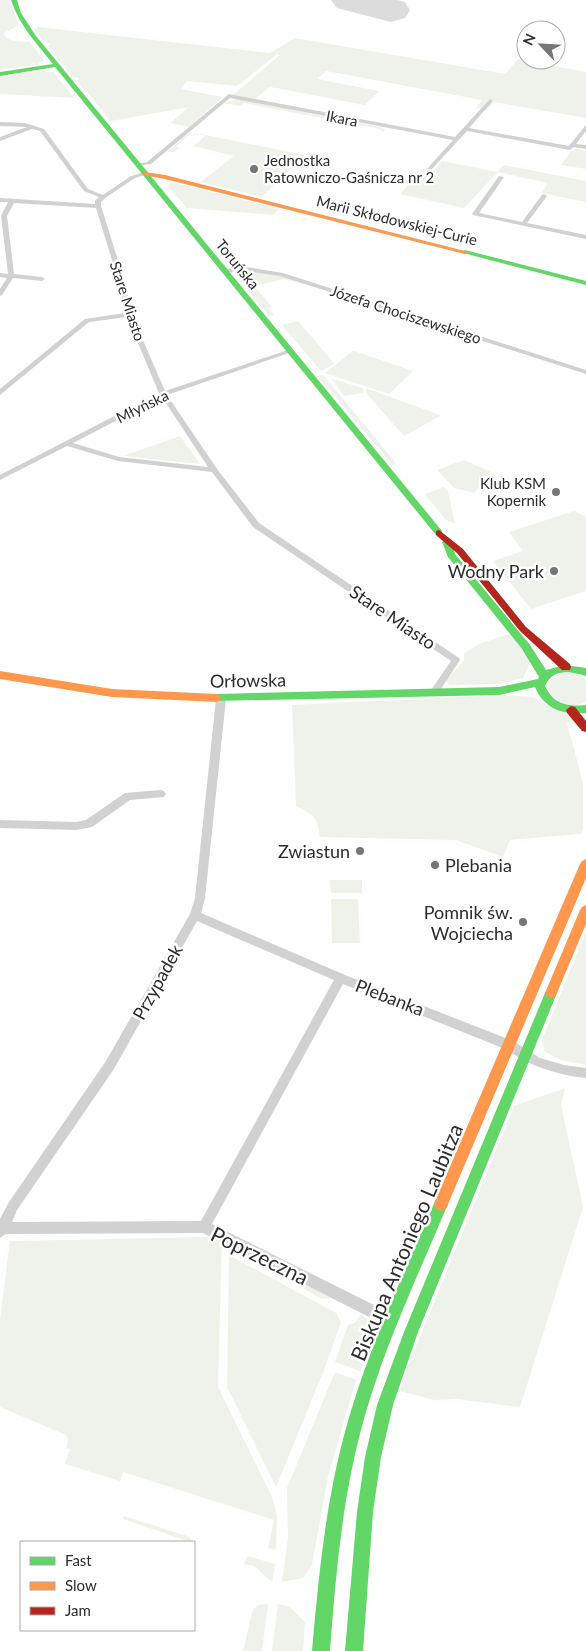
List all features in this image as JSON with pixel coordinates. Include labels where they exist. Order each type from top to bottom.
[{"type":"main road","name":"Toruńska","points":[[14,0],[24,25],[447,542],[460,552],[528,632],[566,667]]},
{"type":"main road","points":[[0,74],[57,64]]},
{"type":"main road","name":"Marii Skłodowskiej-Curie","points":[[142,169],[586,283]]},
{"type":"main road","points":[[154,185],[172,178]]},
{"type":"main road","name":"Toruńska","points":[[447,542],[451,556],[526,647],[542,679]]},
{"type":"main road","points":[[566,667],[586,672]]},
{"type":"main road","name":"Orłowska","points":[[499,691],[542,679],[551,671],[566,667]]},
{"type":"main road","name":"Orłowska","points":[[0,675],[91,690],[148,696],[221,699],[499,691],[544,697]]},
{"type":"main road","points":[[542,679],[541,689],[544,697],[559,707],[571,710],[586,709]]},
{"type":"main road","points":[[571,710],[586,728]]},
{"type":"main road","name":"Biskupa Antoniego Laubitza","points":[[321,1651],[330,1546],[348,1452],[358,1413],[391,1321],[586,864]]},
{"type":"main road","name":"Biskupa Antoniego Laubitza","points":[[354,1651],[362,1535],[371,1474],[384,1410],[411,1332],[586,910]]},
{"type":"street","name":"Ikara","points":[[142,169],[229,96],[456,140]]},
{"type":"street","points":[[430,169],[490,101]]},
{"type":"street","points":[[0,124],[33,127],[42,130],[86,190],[103,197]]},
{"type":"street","points":[[0,139],[33,127]]},
{"type":"street","points":[[466,129],[570,148],[586,127]]},
{"type":"street","points":[[572,145],[586,147]]},
{"type":"street","points":[[0,200],[98,206],[98,201],[142,169]]},
{"type":"street","points":[[501,177],[475,214],[586,237]]},
{"type":"street","points":[[523,224],[544,196]]},
{"type":"street","points":[[0,294],[11,276],[3,238],[4,216],[12,201]]},
{"type":"street","name":"Stare Miasto","points":[[98,206],[123,286],[129,315],[163,394],[214,470],[256,525],[456,660],[434,693]]},
{"type":"street","name":"Józefa Chociszewskiego","points":[[224,271],[246,269],[281,274],[586,372]]},
{"type":"street","points":[[0,275],[42,278]]},
{"type":"street","points":[[0,393],[86,320],[129,315]]},
{"type":"street","name":"Młyńska","points":[[2,475],[67,444],[163,394],[290,351]]},
{"type":"street","points":[[67,444],[118,459],[214,470]]},
{"type":"street","name":"Przypadek","points":[[1,1229],[13,1206],[110,1066],[195,915],[200,898],[221,699]]},
{"type":"street","points":[[0,824],[76,826],[88,824],[128,796],[161,794]]},
{"type":"street","name":"Plebanka","points":[[195,915],[341,978],[509,1045],[526,1057],[554,1068],[586,1073]]},
{"type":"street","points":[[204,1227],[341,978]]},
{"type":"street","name":"Poprzeczna","points":[[1,1229],[204,1227],[391,1321]]},
{"type":"shaded area","points":[[0,0],[9,0],[19,25],[4,33],[6,36],[14,41],[30,42],[44,60],[36,65],[32,61],[34,65],[0,70]]},
{"type":"shaded area","points":[[38,27],[270,53],[295,38],[505,74],[516,61],[516,70],[566,70],[566,68],[586,72],[586,118],[494,102],[487,110],[476,108],[482,100],[326,71],[317,79],[379,91],[365,105],[270,87],[255,99],[233,95],[280,55],[277,54],[237,86],[187,81],[180,89],[223,97],[189,127],[170,123],[189,107],[111,121],[77,81],[80,78],[73,77],[48,47],[51,43],[45,43],[34,29]]},
{"type":"shaded area","points":[[43,71],[53,72],[74,98],[0,94],[0,77]]},
{"type":"shaded area","points":[[238,99],[380,127],[385,130],[383,132],[380,129],[244,103],[240,106],[224,103]]},
{"type":"shaded area","points":[[190,132],[305,155],[262,197],[201,182],[234,156],[194,146],[205,136],[191,133],[176,146],[180,148],[174,152],[167,152]]},
{"type":"shaded area","points":[[579,149],[586,151],[586,169],[561,165],[571,151]]},
{"type":"shaded area","points":[[442,161],[497,172],[504,165],[586,181],[586,202],[542,193],[548,183],[498,172],[464,208],[400,194],[422,169],[434,171]]},
{"type":"shaded area","points":[[170,183],[279,209],[273,215],[187,208],[168,186]]},
{"type":"shaded area","points":[[243,271],[280,275],[315,287],[284,279],[254,286],[272,307],[268,308],[274,315],[269,316],[245,287],[253,284]]},
{"type":"shaded area","points":[[298,321],[334,364],[321,371],[282,325]]},
{"type":"shaded area","points":[[353,351],[413,371],[389,394],[325,373]]},
{"type":"shaded area","points":[[323,375],[396,463],[392,465],[318,376]]},
{"type":"shaded area","points":[[332,379],[363,388],[364,393],[344,396]]},
{"type":"shaded area","points":[[366,388],[440,416],[404,436],[366,393]]},
{"type":"shaded area","points":[[180,436],[200,464],[123,456]]},
{"type":"shaded area","points":[[464,460],[491,472],[474,493],[454,488],[437,470]]},
{"type":"shaded area","points":[[444,487],[448,492],[455,524],[446,520],[425,494]]},
{"type":"shaded area","points":[[574,511],[586,517],[586,591],[531,609],[493,561],[523,551],[509,532]]},
{"type":"shaded area","points":[[509,634],[531,660],[523,678],[499,684],[449,685],[446,680],[464,661],[464,653],[479,644]]},
{"type":"shaded area","points":[[566,673],[579,675],[586,679],[586,702],[575,705],[564,704],[551,694],[548,689],[550,680]]},
{"type":"shaded area","points":[[503,695],[533,697],[576,720],[567,723],[583,783],[583,830],[580,834],[510,840],[503,857],[456,840],[320,837],[318,825],[314,817],[296,806],[292,705]]},
{"type":"shaded area","points":[[330,880],[362,880],[362,893],[331,893]]},
{"type":"shaded area","points":[[331,899],[358,899],[360,943],[332,943]]},
{"type":"shaded area","points":[[586,931],[586,1065],[560,1060],[544,1051],[542,1040]]},
{"type":"shaded area","points":[[565,1088],[561,1105],[583,1207],[520,1407],[456,1399],[434,1400],[400,1391],[405,1373],[514,1106]]},
{"type":"shaded area","points":[[216,1237],[222,1240],[218,1387],[272,1497],[277,1516],[276,1550],[268,1548],[274,1520],[123,1472],[120,1481],[65,1464],[70,1449],[66,1448],[68,1440],[66,1435],[0,1407],[0,1319],[10,1241]]},
{"type":"shaded area","points":[[231,1244],[331,1298],[322,1299],[231,1248]]},
{"type":"shaded area","points":[[229,1255],[336,1313],[341,1322],[326,1365],[276,1487],[227,1387]]},
{"type":"shaded area","points":[[361,1314],[371,1327],[372,1334],[369,1349],[360,1371],[335,1362],[348,1325],[355,1323]]},
{"type":"shaded area","points":[[335,1372],[356,1380],[328,1476],[312,1565],[303,1578],[282,1582],[288,1538],[287,1488]]},
{"type":"shaded area","points":[[124,1516],[190,1537],[191,1541],[185,1541],[123,1519]]},
{"type":"shaded area","points":[[247,1556],[275,1564],[272,1582],[254,1566],[244,1564]]},
{"type":"shaded area","points":[[268,1604],[262,1651],[243,1651],[253,1609],[259,1605]]},
{"type":"shaded area","points":[[278,1604],[290,1607],[305,1622],[303,1651],[272,1651]]},
{"type":"runway","points":[[350,0],[391,10]]},
{"type":"traffic: fast","points":[[14,0],[18,13],[34,37],[439,533]]},
{"type":"traffic: fast","points":[[0,74],[57,65]]},
{"type":"traffic: fast","points":[[465,252],[586,283]]},
{"type":"traffic: fast","points":[[447,542],[451,555],[526,647],[544,676]]},
{"type":"traffic: fast","points":[[586,672],[565,668],[559,669],[548,674],[540,686],[547,699],[552,703],[564,709],[586,709]]},
{"type":"traffic: fast","points":[[217,698],[499,691],[541,682]]},
{"type":"traffic: fast","points":[[354,1651],[365,1512],[373,1457],[385,1405],[411,1332],[551,993]]},
{"type":"traffic: fast","points":[[321,1651],[333,1530],[350,1441],[376,1359],[441,1204]]},
{"type":"traffic: slow","points":[[145,174],[165,177],[465,252]]},
{"type":"traffic: slow","points":[[0,675],[112,693],[217,698]]},
{"type":"traffic: slow","points":[[441,1204],[586,864]]},
{"type":"traffic: slow","points":[[551,993],[586,910]]},
{"type":"traffic: jam","points":[[439,533],[460,551],[523,629],[566,667]]},
{"type":"traffic: jam","points":[[571,710],[586,728]]},
{"type":"place","name":"Jednostka Ratowniczo-Gaśnicza nr 2","points":[[254,169]]},
{"type":"place","name":"Klub KSM Kopernik","points":[[556,492]]},
{"type":"place","name":"Wodny Park","points":[[554,571]]},
{"type":"place","name":"Zwiastun","points":[[360,851]]},
{"type":"place","name":"Plebania","points":[[435,865]]},
{"type":"place","name":"Pomnik św. Wojciecha","points":[[523,922]]}]
